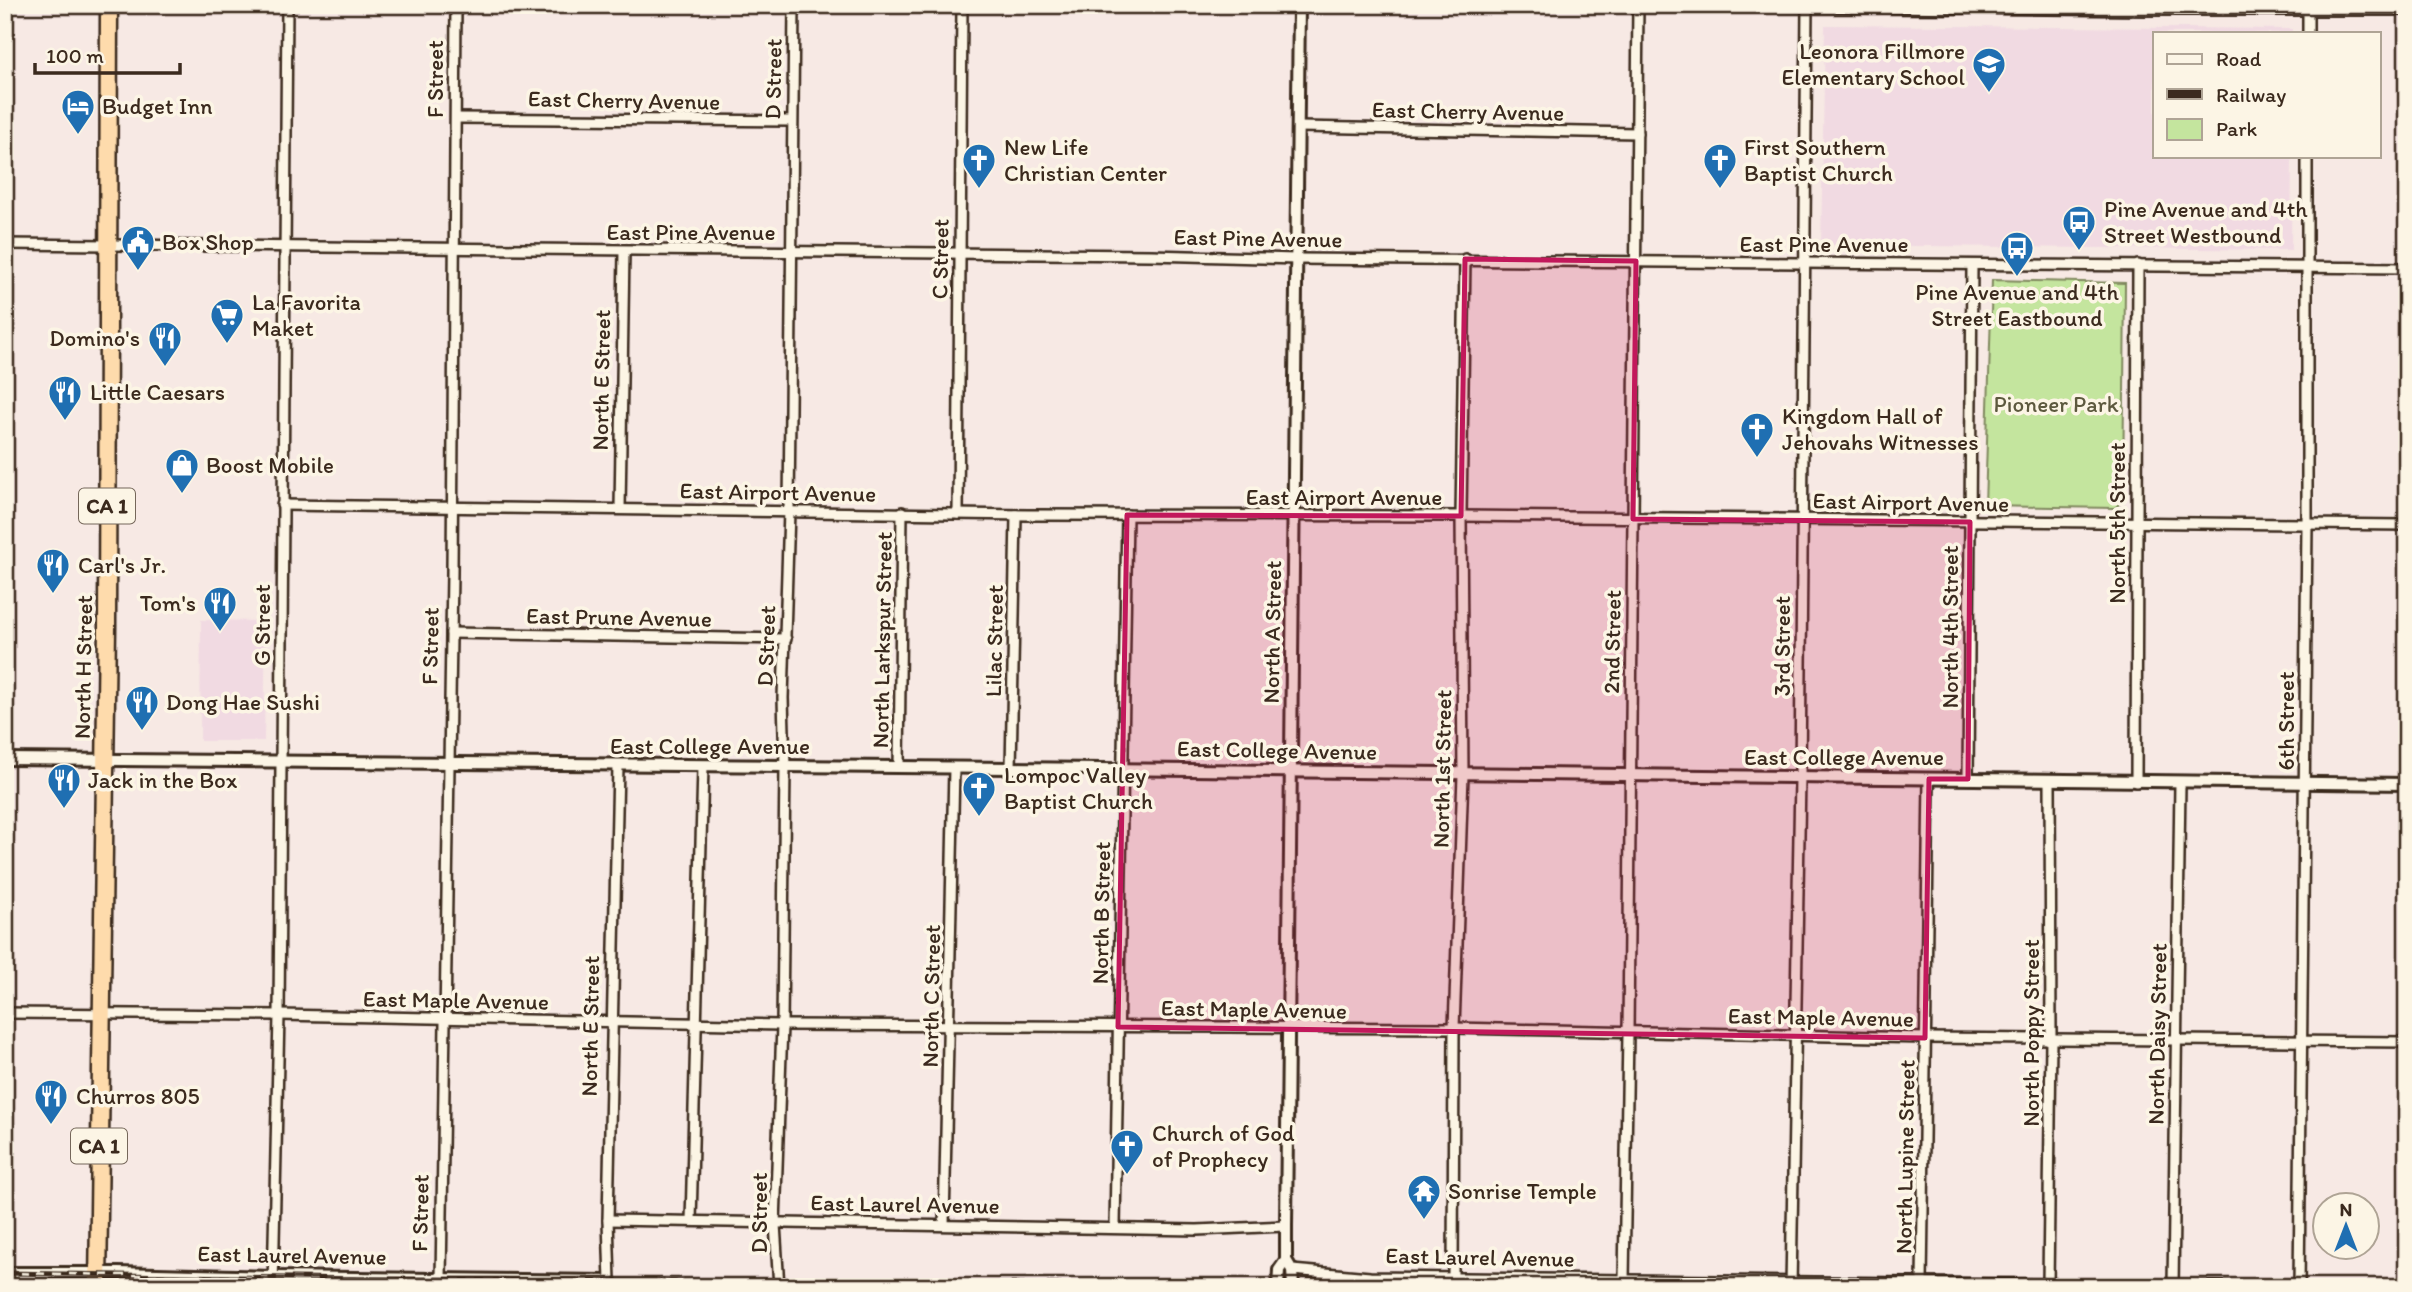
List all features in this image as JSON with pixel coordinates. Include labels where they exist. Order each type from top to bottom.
[{"type":"highway","name":"North H Street","points":[[98,1280],[110,5]]},
{"type":"street","name":"G Street","points":[[273,1282],[279,1015],[287,5]]},
{"type":"street","name":"F Street","points":[[441,1283],[456,249],[456,5]]},
{"type":"street","name":"D Street","points":[[779,1287],[775,1224],[782,1025],[785,767],[783,698],[789,511],[793,5]]},
{"type":"street","name":"C Street","points":[[958,514],[962,5]]},
{"type":"street","name":"North A Street","points":[[1293,1287],[1286,1226],[1299,5]]},
{"type":"street","name":"2nd Street","points":[[1624,1280],[1639,5]]},
{"type":"street","points":[[1691,5],[2407,10]]},
{"type":"street","name":"3rd Street","points":[[1791,1284],[1800,778],[1807,6]]},
{"type":"street","points":[[2308,10],[2308,32]]},
{"type":"street","name":"East Cherry Avenue","points":[[456,118],[792,121]]},
{"type":"street","name":"East Cherry Avenue","points":[[1298,127],[1637,133]]},
{"type":"street","name":"6th Street","points":[[2299,1287],[2307,524],[2307,158]]},
{"type":"street","name":"East Pine Avenue","points":[[5,244],[1296,259],[2407,268]]},
{"type":"street","name":"North E Street","points":[[620,509],[624,251]]},
{"type":"street","name":"North 1st Street","points":[[1453,1278],[1454,1028],[1463,775],[1461,516],[1465,260]]},
{"type":"street","name":"North 4th Street","points":[[1968,779],[1972,265]]},
{"type":"street","name":"North 5th Street","points":[[2136,782],[2138,265]]},
{"type":"street","name":"East Airport Avenue","points":[[282,506],[1016,515],[1461,516],[2407,525]]},
{"type":"street","name":"North Larkspur Street","points":[[899,767],[902,512]]},
{"type":"street","name":"Lilac Street","points":[[1010,768],[1016,515]]},
{"type":"street","name":"North B Street","points":[[1115,1228],[1127,515]]},
{"type":"street","name":"East Prune Avenue","points":[[451,633],[786,639]]},
{"type":"street","name":"East College Avenue","points":[[5,759],[2407,784]]},
{"type":"street","name":"North E Street","points":[[610,1284],[608,1220],[611,1021],[618,766]]},
{"type":"street","points":[[691,1222],[703,767]]},
{"type":"street","name":"North C Street","points":[[944,1225],[954,768]]},
{"type":"street","name":"North Lupine Street","points":[[1922,1283],[1928,779]]},
{"type":"street","name":"North Poppy Street","points":[[2048,1284],[2051,1039],[2049,780]]},
{"type":"street","name":"North Daisy Street","points":[[2173,1286],[2180,783]]},
{"type":"street","name":"East Maple Avenue","points":[[5,1013],[279,1015],[782,1025],[1454,1028],[1926,1038],[2407,1042]]},
{"type":"street","name":"East Laurel Avenue","points":[[608,1220],[1197,1230],[1286,1226]]},
{"type":"street","name":"North A Street","points":[[1278,1287],[1279,1270],[1289,1265]]},
{"type":"street","name":"East Laurel Avenue","points":[[1289,1265],[1356,1277],[1791,1284],[2256,1287]]},
{"type":"street","name":"East Laurel Avenue","points":[[5,1273],[98,1280],[610,1284]]},
{"type":"highlighted area","points":[[1465,259],[1636,261],[1633,519],[1970,522],[1968,779],[1929,779],[1925,1038],[1118,1027],[1127,515],[1461,516]]},
{"type":"shaded area","name":"Leonora Fillmore Elementary School","points":[[1825,25],[2292,29],[2292,32],[2153,32],[2153,158],[2292,158],[2291,250],[1821,245]]},
{"type":"shaded area","points":[[201,620],[266,621],[264,741],[200,741]]},
{"type":"shaded area","points":[[285,1285],[647,1287],[285,1287]]},
{"type":"green space","name":"Pioneer Park","points":[[1992,280],[2125,283],[2123,500],[2115,508],[1985,506]]},
{"type":"railway","points":[[5,1273],[355,1279],[1368,1287]]},
{"type":"place","name":"Leonora Fillmore Elementary School","points":[[1989,94]]},
{"type":"place","name":"Budget Inn","points":[[78,136]]},
{"type":"place","name":"New Life Christian Center","points":[[979,190]]},
{"type":"place","name":"First Southern Baptist Church","points":[[1720,190]]},
{"type":"place","name":"Pine Avenue and 4th Street Westbound","points":[[2079,252]]},
{"type":"place","name":"Box Shop","points":[[138,272]]},
{"type":"place","name":"Pine Avenue and 4th Street Eastbound","points":[[2017,278]]},
{"type":"place","name":"La Favorita Maket","points":[[227,345]]},
{"type":"place","name":"Domino's","points":[[165,368]]},
{"type":"place","name":"Little Caesars","points":[[65,422]]},
{"type":"place","name":"Kingdom Hall of Jehovahs Witnesses","points":[[1757,459]]},
{"type":"place","name":"Boost Mobile","points":[[182,495]]},
{"type":"place","name":"Carl's Jr.","points":[[53,595]]},
{"type":"place","name":"Tom's","points":[[220,633]]},
{"type":"place","name":"Dong Hae Sushi","points":[[142,732]]},
{"type":"place","name":"Jack in the Box","points":[[64,810]]},
{"type":"place","name":"Lompoc Valley Baptist Church","points":[[979,818]]},
{"type":"place","name":"Churros 805","points":[[51,1126]]},
{"type":"place","name":"Church of God of Prophecy","points":[[1127,1176]]},
{"type":"place","name":"Sonrise Temple","points":[[1424,1221]]}]
